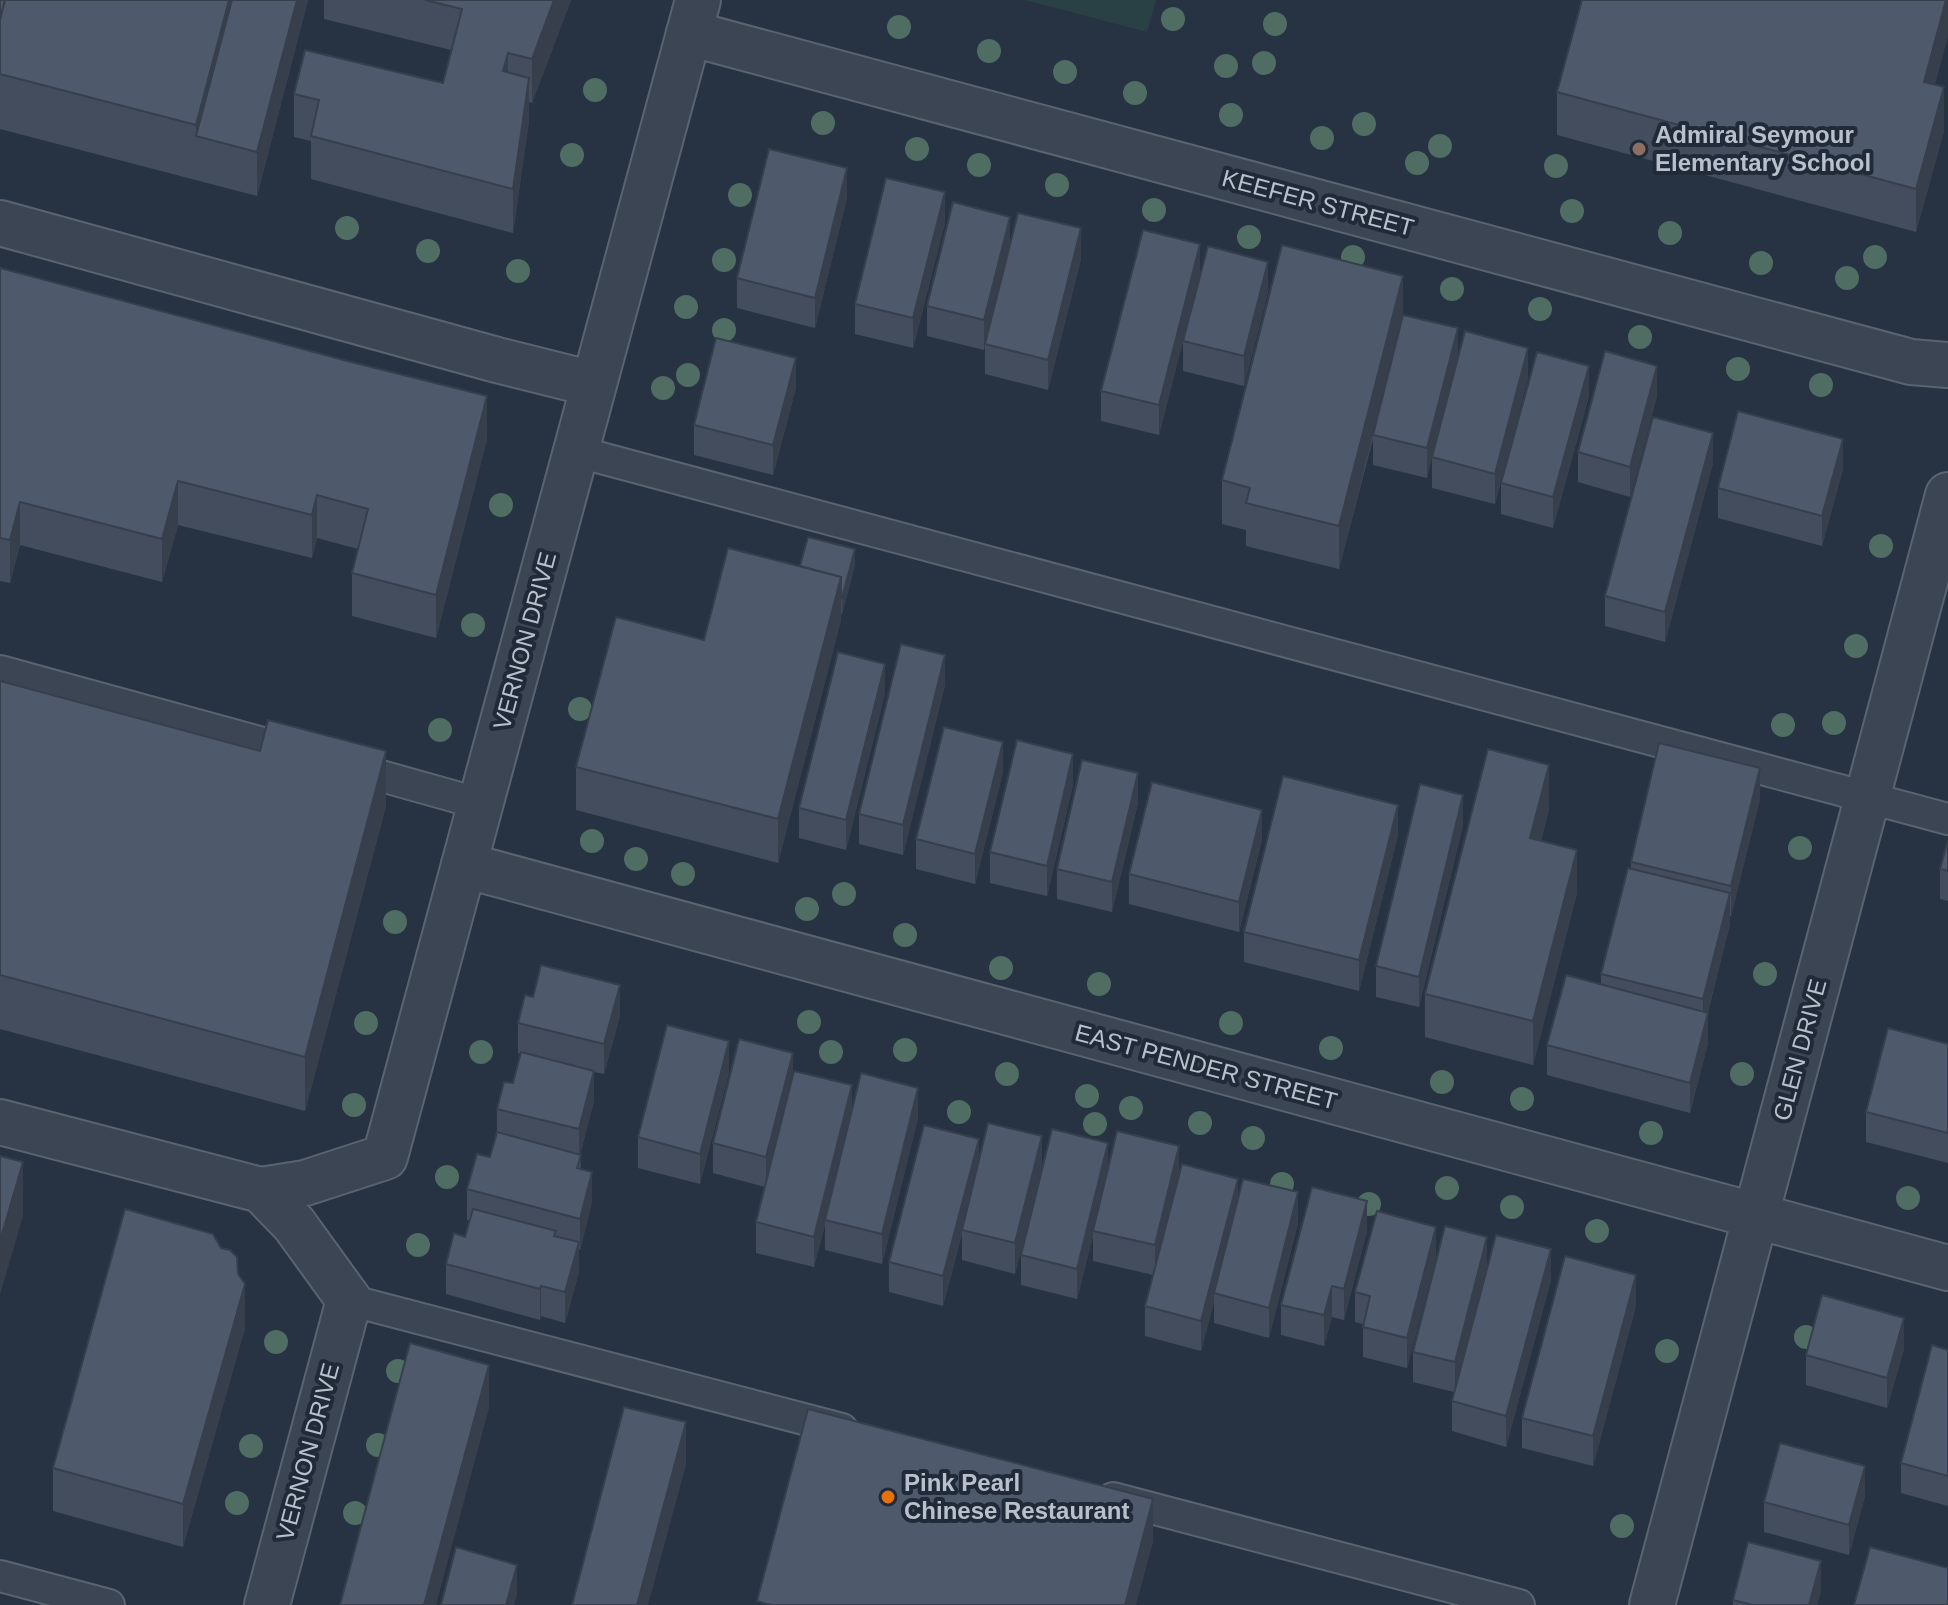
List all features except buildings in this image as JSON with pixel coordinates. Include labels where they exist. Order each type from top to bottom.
[{"type":"street","name":"KEEFER STREET","points":[[694,17],[1911,362],[1948,365]]},
{"type":"street","name":"VERNON DRIVE","points":[[261,1190],[305,1183],[385,1157],[694,17]]},
{"type":"street","points":[[0,223],[593,384]]},
{"type":"street","name":"GLEN DRIVE","points":[[1652,1605],[1948,495]]},
{"type":"street","name":"EAST PENDER STREET","points":[[464,865],[1948,1268]]},
{"type":"street","points":[[0,1122],[261,1190],[294,1224],[349,1300]]},
{"type":"street","name":"VERNON DRIVE","points":[[267,1605],[349,1300]]},
{"type":"lane","points":[[575,451],[1948,819]]},
{"type":"lane","points":[[0,671],[481,804]]},
{"type":"lane","points":[[349,1300],[868,1436]]},
{"type":"lane","points":[[1082,1490],[1519,1605]]},
{"type":"lane","points":[[0,1576],[109,1605]]},
{"type":"green space","points":[[1025,0],[1156,0],[1147,32]]},
{"type":"place","name":"Admiral Seymour Elementary School","points":[[1639,149]]},
{"type":"place","name":"Pink Pearl Chinese Restaurant","points":[[888,1497]]}]
